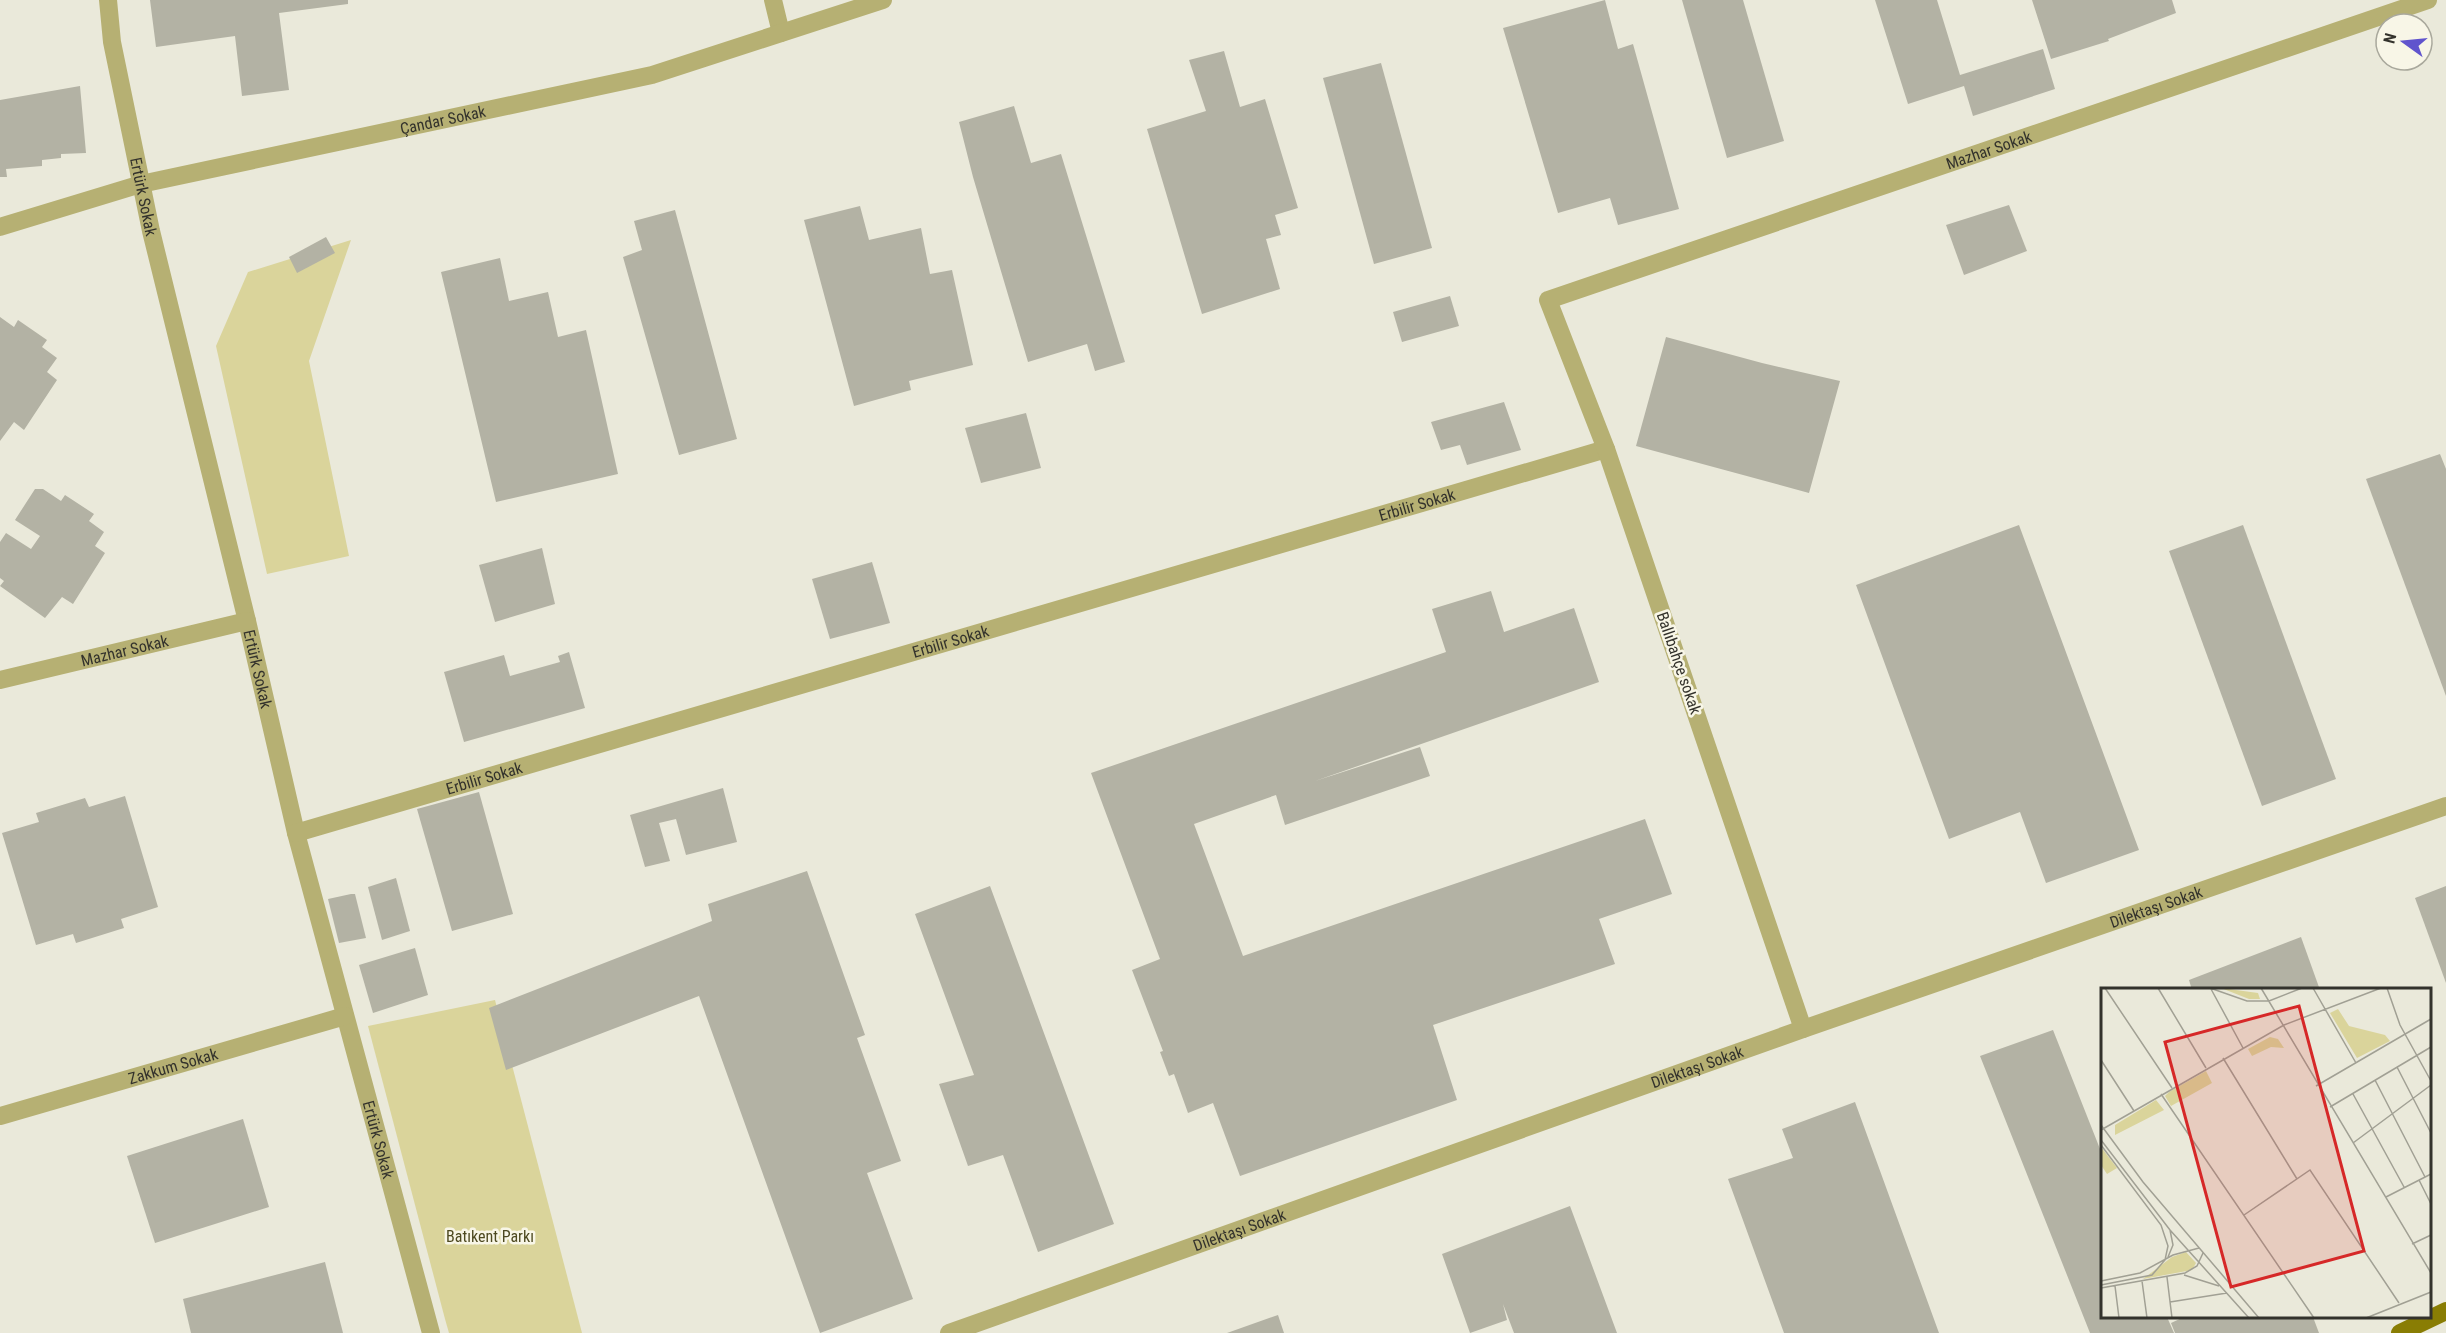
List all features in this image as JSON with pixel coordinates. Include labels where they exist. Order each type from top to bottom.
[{"type":"main road","points":[[2400,1333],[2446,1311]]},
{"type":"street","name":"Ertürk Sokak","points":[[108,0],[112,42],[141,184],[296,833],[431,1333]]},
{"type":"street","points":[[773,0],[781,33]]},
{"type":"street","name":"Çandar Sokak","points":[[0,227],[141,184],[652,75],[883,0]]},
{"type":"street","name":"Mazhar Sokak","points":[[1548,300],[2428,0]]},
{"type":"street","name":"Ballıbahçe sokak","points":[[1548,300],[1606,449],[1803,1029]]},
{"type":"street","name":"Erbilir Sokak","points":[[296,833],[1606,449]]},
{"type":"street","name":"Mazhar Sokak","points":[[0,681],[247,621]]},
{"type":"street","name":"Dilektaşı Sokak","points":[[949,1333],[1803,1029],[2446,806]]},
{"type":"street","name":"Zakkum Sokak","points":[[0,1116],[345,1016]]},
{"type":"green space","points":[[351,240],[309,361],[349,556],[267,574],[216,346],[248,272]]},
{"type":"green space","name":"Batıkent Parkı","points":[[495,1000],[582,1333],[449,1333],[368,1026]]},
{"type":"building","points":[[150,0],[348,0],[348,4],[279,13],[289,90],[242,96],[235,36],[156,47]]},
{"type":"building","points":[[1605,0],[1618,49],[1633,44],[1679,209],[1618,225],[1610,198],[1558,213],[1503,28]]},
{"type":"building","points":[[1682,0],[1743,0],[1784,141],[1727,158]]},
{"type":"building","points":[[1875,0],[1937,0],[1960,75],[2043,49],[2055,89],[1973,116],[1964,86],[1908,104]]},
{"type":"building","points":[[2032,0],[2172,0],[2176,13],[2108,39],[2109,41],[2051,59]]},
{"type":"building","points":[[1224,51],[1240,107],[1265,99],[1298,208],[1275,215],[1281,235],[1266,239],[1280,289],[1202,314],[1147,129],[1206,111],[1189,60]]},
{"type":"building","points":[[1381,63],[1432,248],[1374,264],[1323,78]]},
{"type":"building","points":[[80,86],[86,153],[61,154],[61,158],[42,160],[42,166],[6,169],[7,177],[0,177],[0,100]]},
{"type":"building","points":[[1014,106],[1031,163],[1061,154],[1125,362],[1095,371],[1087,344],[1028,362],[959,122]]},
{"type":"building","points":[[2009,205],[2027,251],[1964,275],[1946,225]]},
{"type":"building","points":[[860,206],[869,240],[921,228],[930,274],[952,270],[973,365],[909,381],[911,390],[854,406],[804,220]]},
{"type":"building","points":[[675,210],[737,439],[679,455],[623,257],[642,250],[634,221]]},
{"type":"building","points":[[326,237],[335,253],[297,273],[289,257]]},
{"type":"building","points":[[500,258],[509,301],[548,292],[558,337],[586,330],[618,474],[496,502],[441,272]]},
{"type":"building","points":[[1450,296],[1459,326],[1402,342],[1393,312]]},
{"type":"building","points":[[0,317],[14,327],[18,320],[47,340],[42,347],[57,358],[47,372],[57,380],[24,430],[14,422],[0,441]]},
{"type":"building","points":[[1666,337],[1840,381],[1809,493],[1636,446]]},
{"type":"building","points":[[1504,402],[1521,450],[1467,465],[1460,445],[1441,450],[1431,422]]},
{"type":"building","points":[[1026,413],[1041,468],[981,483],[965,428]]},
{"type":"building","points":[[2440,454],[2446,469],[2446,696],[2366,479]]},
{"type":"building","points":[[35,489],[43,489],[61,501],[65,495],[94,514],[89,521],[104,532],[95,546],[105,553],[73,604],[62,597],[45,618],[0,586],[4,581],[0,578],[0,542],[6,533],[31,549],[40,536],[15,520]]},
{"type":"building","points":[[2019,525],[2139,850],[2046,883],[2020,812],[1949,839],[1856,585]]},
{"type":"building","points":[[2243,525],[2336,779],[2262,806],[2169,551]]},
{"type":"building","points":[[542,548],[555,604],[495,622],[479,565]]},
{"type":"building","points":[[872,562],[890,623],[830,639],[812,579]]},
{"type":"building","points":[[1491,591],[1504,632],[1574,608],[1599,682],[1315,781],[1420,747],[1430,776],[1285,825],[1276,795],[1194,824],[1243,956],[1645,819],[1672,894],[1599,919],[1615,964],[1433,1025],[1457,1100],[1240,1176],[1213,1103],[1188,1113],[1174,1074],[1169,1076],[1160,1052],[1163,1051],[1132,970],[1160,959],[1091,773],[1446,652],[1432,609]]},
{"type":"building","points":[[569,652],[585,708],[464,742],[444,672],[504,655],[510,676],[560,662],[558,656]]},
{"type":"building","points":[[723,788],[737,842],[686,855],[676,819],[659,823],[670,861],[645,867],[630,815]]},
{"type":"building","points":[[479,792],[513,914],[452,931],[417,809]]},
{"type":"building","points":[[125,796],[158,907],[121,919],[124,928],[76,943],[73,934],[36,945],[2,833],[39,822],[36,813],[85,798],[89,807]]},
{"type":"building","points":[[807,871],[865,1035],[857,1038],[901,1161],[867,1173],[913,1299],[820,1333],[699,996],[506,1070],[489,1008],[712,921],[708,904]]},
{"type":"building","points":[[396,878],[410,931],[382,940],[368,887]]},
{"type":"building","points":[[990,886],[1114,1224],[1038,1252],[1003,1155],[968,1166],[939,1084],[974,1075],[915,914]]},
{"type":"building","points":[[2446,886],[2446,983],[2415,898]]},
{"type":"building","points":[[355,894],[366,938],[339,943],[328,899]]},
{"type":"building","points":[[2301,937],[2319,988],[2191,988],[2189,980]]},
{"type":"building","points":[[415,948],[428,995],[373,1013],[359,965]]},
{"type":"building","points":[[2053,1030],[2101,1151],[2101,1318],[2167,1318],[2174,1333],[2090,1333],[1980,1056]]},
{"type":"building","points":[[1855,1102],[1939,1333],[1784,1333],[1728,1179],[1793,1158],[1782,1129]]},
{"type":"building","points":[[243,1119],[269,1207],[155,1243],[127,1156]]},
{"type":"building","points":[[1570,1206],[1617,1333],[1514,1333],[1503,1304],[1507,1320],[1470,1333],[1442,1254]]},
{"type":"building","points":[[325,1262],[343,1333],[191,1333],[183,1299]]},
{"type":"building","points":[[1278,1315],[1284,1333],[1227,1333]]},
{"type":"building","points":[[2182,1318],[2313,1318],[2319,1333],[2175,1333],[2171,1323]]}]
